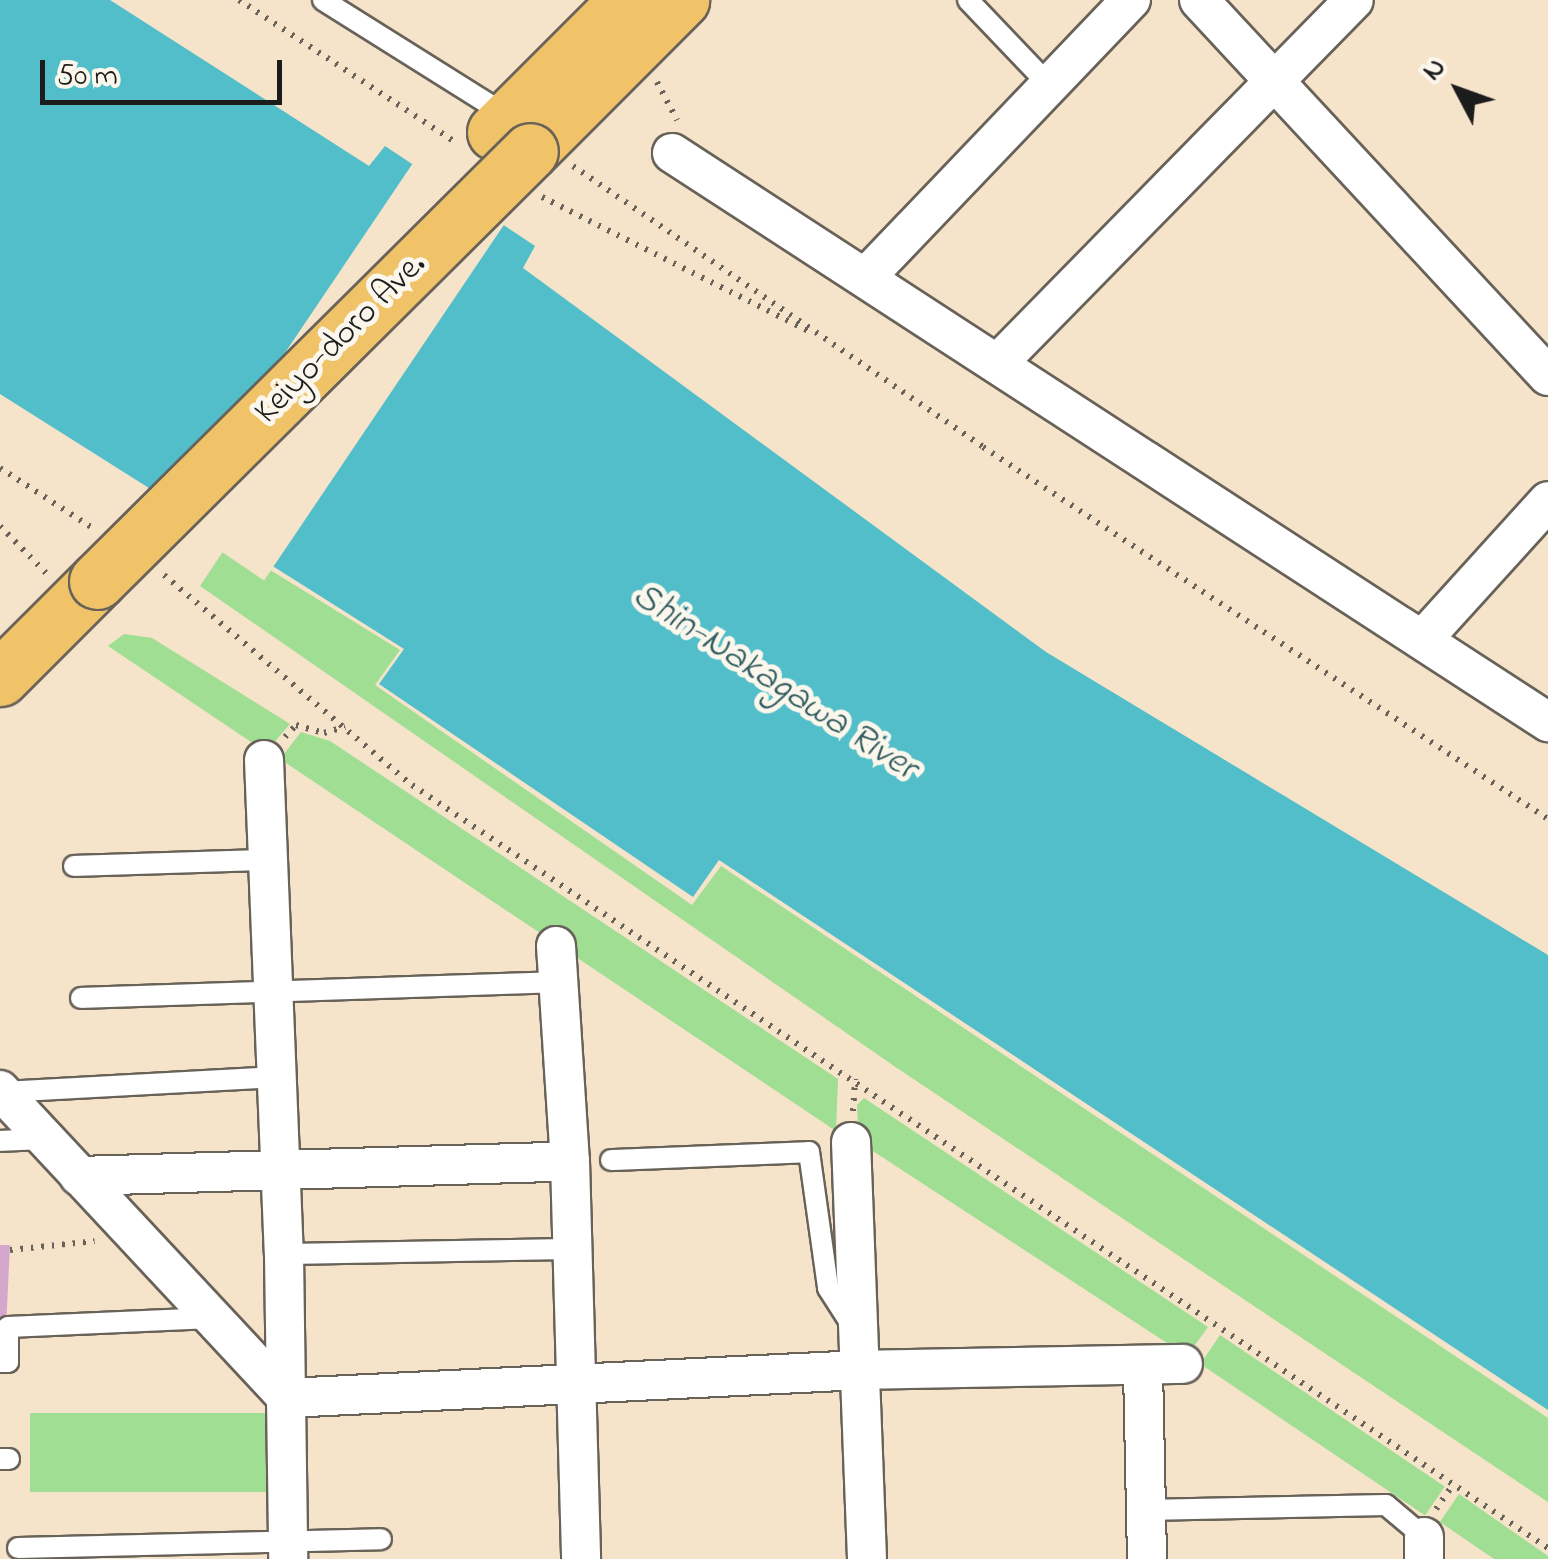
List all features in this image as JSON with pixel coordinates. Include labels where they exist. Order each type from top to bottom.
[{"type":"highway","name":"Keiyo-doro Ave.","points":[[523,138],[627,0]]},
{"type":"highway","name":"Keiyo-doro Ave.","points":[[0,627],[78,564],[523,138],[681,0]]},
{"type":"highway","name":"Keiyo-doro Ave.","points":[[0,678],[78,564]]},
{"type":"street","points":[[865,278],[1131,0]]},
{"type":"street","points":[[1200,0],[1548,376]]},
{"type":"street","points":[[998,363],[1354,0]]},
{"type":"street","points":[[672,152],[1548,722]]},
{"type":"street","points":[[1423,639],[1548,500]]},
{"type":"street","points":[[264,760],[284,1254],[288,1550]]},
{"type":"street","points":[[558,964],[570,1161],[572,1382],[580,1559]]},
{"type":"street","points":[[1,1091],[286,1398]]},
{"type":"street","points":[[851,1142],[867,1559]]},
{"type":"street","points":[[80,1176],[570,1161]]},
{"type":"street","points":[[286,1398],[572,1382],[862,1354],[1143,1368],[1183,1364]]},
{"type":"street","points":[[1143,1368],[1147,1559]]},
{"type":"lane","points":[[323,0],[523,138]]},
{"type":"lane","points":[[968,0],[1049,86]]},
{"type":"lane","points":[[74,866],[268,860]]},
{"type":"lane","points":[[81,998],[274,993],[558,964]]},
{"type":"lane","points":[[1,1091],[277,1077]]},
{"type":"lane","points":[[0,1141],[46,1140]]},
{"type":"lane","points":[[612,1160],[809,1152],[828,1288],[862,1354]]},
{"type":"lane","points":[[284,1254],[572,1249]]},
{"type":"lane","points":[[0,1362],[8,1362],[8,1327],[212,1318]]},
{"type":"lane","points":[[1146,1510],[1386,1506],[1424,1548]]},
{"type":"lane","points":[[18,1548],[288,1550],[380,1539]]},
{"type":"path","points":[[523,138],[983,448],[1548,819]]},
{"type":"path","points":[[0,468],[78,564]]},
{"type":"path","points":[[0,526],[78,564]]},
{"type":"path","points":[[149,566],[197,598],[412,785],[1548,1548]]},
{"type":"path","points":[[264,760],[296,724],[324,733],[346,727]]},
{"type":"path","points":[[10,1250],[136,1236]]},
{"type":"green space","points":[[228,544],[400,650],[375,685],[692,905],[721,866],[1548,1418],[1548,1502],[897,1068],[200,586]]},
{"type":"green space","points":[[124,634],[152,638],[290,724],[266,752],[108,646]]},
{"type":"green space","points":[[301,732],[330,741],[838,1079],[836,1131],[280,759]]},
{"type":"green space","points":[[864,1098],[1208,1327],[1187,1356],[859,1142],[857,1105]]},
{"type":"green space","points":[[1220,1335],[1445,1487],[1425,1516],[1200,1364]]},
{"type":"green space","points":[[30,1413],[268,1413],[268,1492],[30,1492]]},
{"type":"green space","points":[[1459,1494],[1548,1559],[1494,1559],[1440,1522]]},
{"type":"water","name":"Shin-Nakagawa River","points":[[0,0],[110,0],[369,166],[385,146],[535,246],[523,268],[1046,652],[1548,955],[1548,1410],[719,860],[693,897],[379,684],[404,649],[0,394]]},
{"type":"pier","points":[[415,160],[506,222],[264,580],[173,519]]},
{"type":"building","points":[[0,1245],[10,1245],[6,1328],[0,1328]]}]
